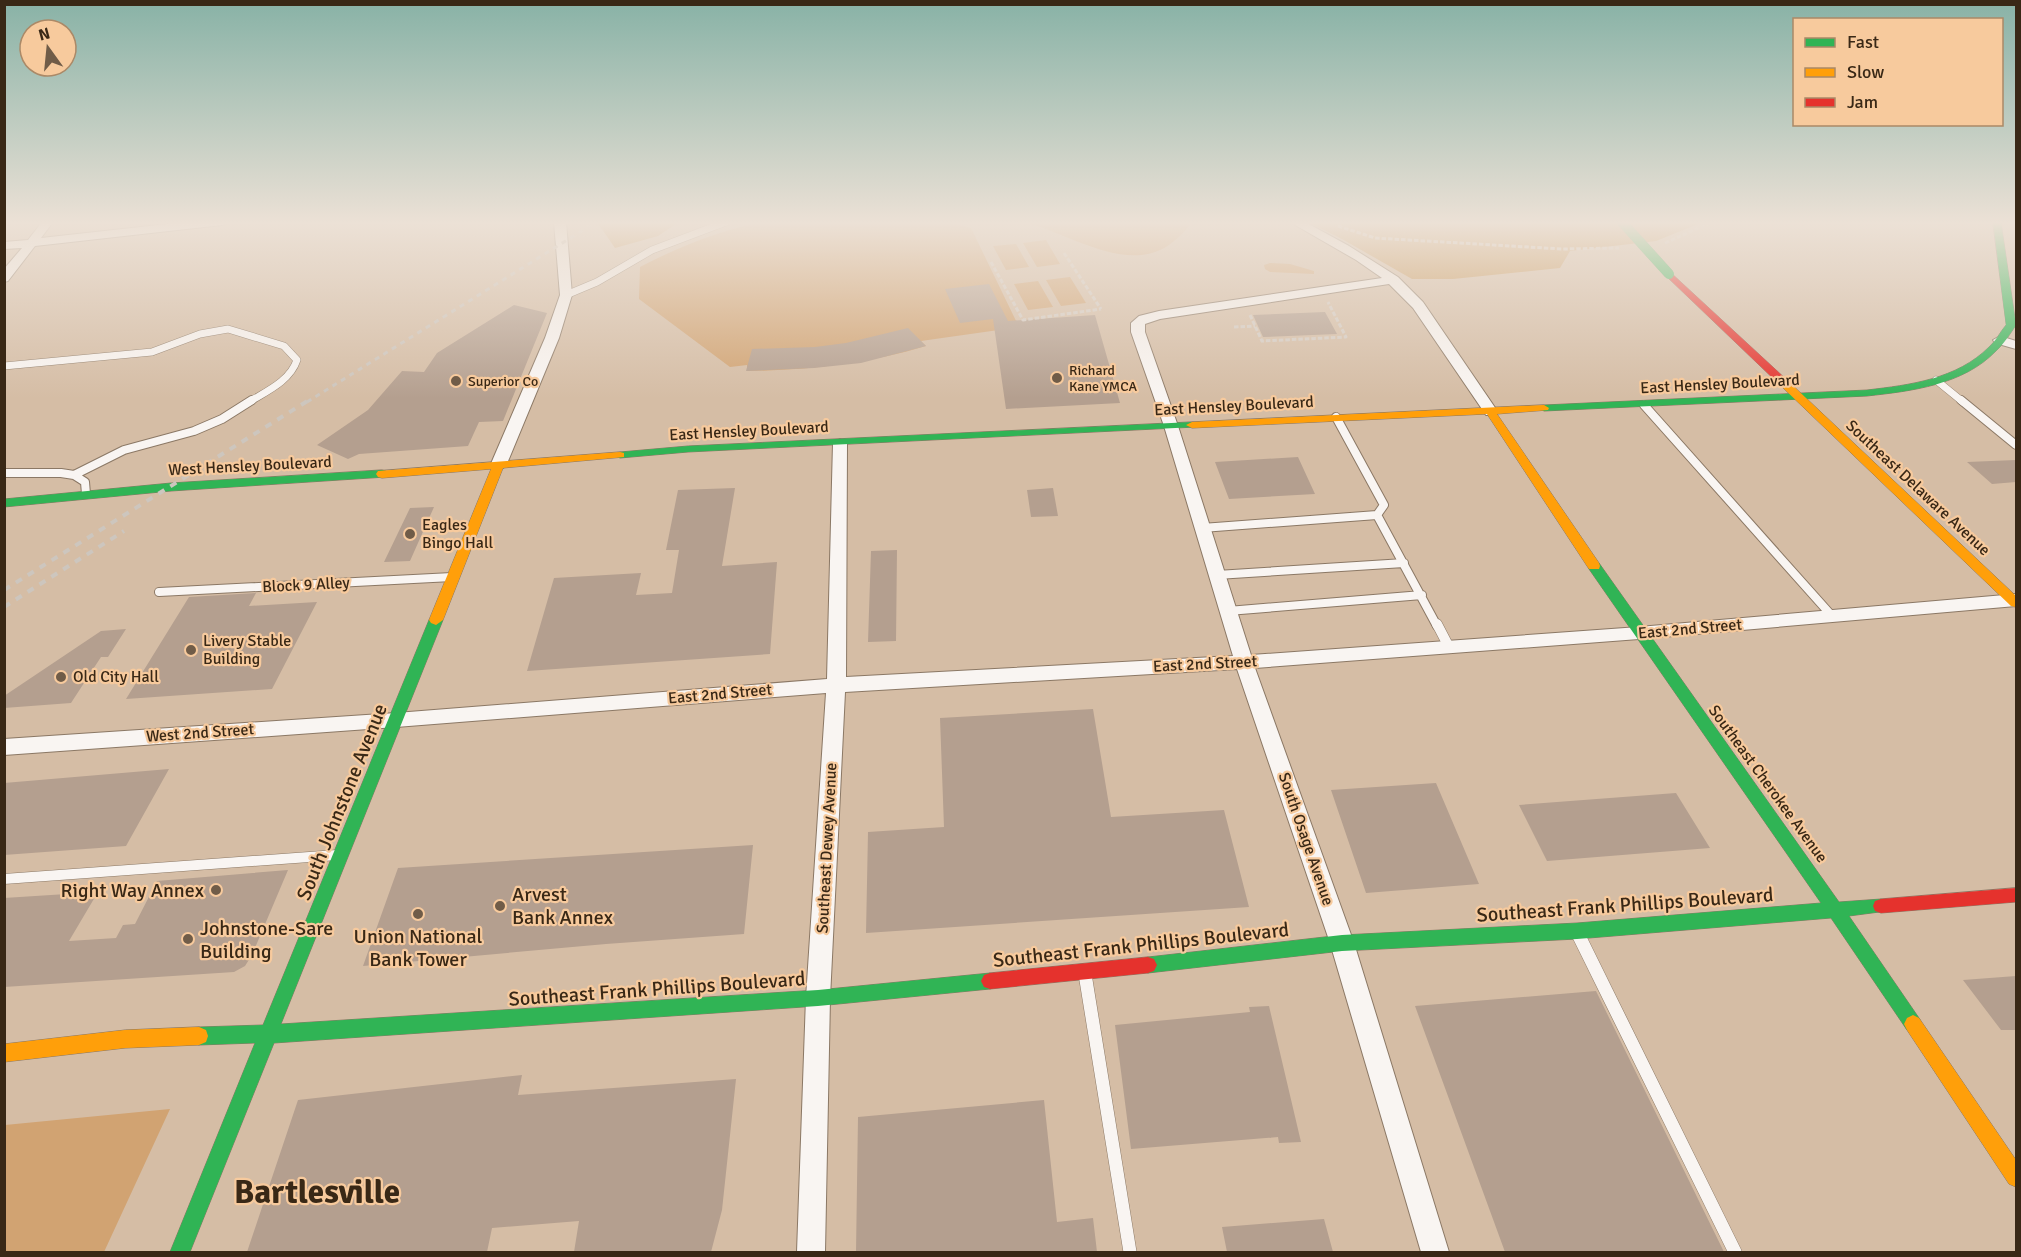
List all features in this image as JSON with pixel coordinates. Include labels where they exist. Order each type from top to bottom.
[{"type":"main road","name":"Southeast Delaware Avenue","points":[[1676,281],[1796,397],[2016,601]]},
{"type":"main road","points":[[2000,340],[2011,325],[2005,281]]},
{"type":"main road","name":"East Hensley Boulevard","points":[[498,466],[688,449],[1336,417],[1644,405],[1903,389],[1936,380],[1969,367],[1993,349],[2000,340]]},
{"type":"main road","name":"Southeast Cherokee Avenue","points":[[1491,412],[1640,633],[1836,908],[2016,1178]]},
{"type":"main road","name":"West Hensley Boulevard","points":[[4,503],[86,494],[498,466]]},
{"type":"main road","name":"South Johnstone Avenue","points":[[180,1252],[498,466]]},
{"type":"main road","name":"Southeast Frank Phillips Boulevard","points":[[4,1053],[125,1039],[269,1034],[818,998],[1084,972],[1342,943],[1577,931],[2016,895]]},
{"type":"street","points":[[498,466],[552,338],[566,295],[565,281]]},
{"type":"street","name":"South Osage Avenue","points":[[1390,281],[1144,318],[1138,323],[1137,332],[1171,426],[1244,662],[1342,943],[1435,1252]]},
{"type":"street","points":[[1395,281],[1418,305],[1491,412]]},
{"type":"street","points":[[2000,340],[2016,345]]},
{"type":"street","name":"Southeast Dewey Avenue","points":[[811,1252],[818,998],[836,685],[840,443]]},
{"type":"street","name":"East 2nd Street","points":[[396,720],[836,685],[1244,662],[1640,633],[2016,601]]},
{"type":"street","name":"West 2nd Street","points":[[4,747],[396,720]]},
{"type":"lane","points":[[566,295],[599,281]]},
{"type":"lane","points":[[4,366],[152,352],[200,334],[228,329],[284,346],[297,360],[294,369],[284,380],[222,419],[194,431],[124,450],[74,475],[4,472]]},
{"type":"lane","points":[[1936,380],[2016,445]]},
{"type":"lane","points":[[1644,405],[1832,616]]},
{"type":"lane","points":[[1202,528],[1377,515],[1384,505],[1336,417]]},
{"type":"lane","points":[[74,475],[85,482],[86,494]]},
{"type":"lane","points":[[1377,515],[1449,647]]},
{"type":"lane","points":[[1216,575],[1404,563]]},
{"type":"lane","name":"Block 9 Alley","points":[[159,592],[453,577]]},
{"type":"lane","points":[[1228,611],[1422,595]]},
{"type":"lane","points":[[4,879],[342,855]]},
{"type":"lane","points":[[1577,931],[1735,1252]]},
{"type":"lane","points":[[1084,972],[1130,1252]]},
{"type":"path","points":[[1001,281],[1023,320],[1101,309],[1082,281]]},
{"type":"path","points":[[1247,308],[1262,340],[1346,337],[1326,297]]},
{"type":"path","points":[[1234,327],[1255,326]]},
{"type":"shaded area","points":[[640,281],[997,281],[1019,327],[921,341],[926,346],[837,365],[747,371],[747,365],[730,367],[639,299]]},
{"type":"shaded area","points":[[1038,281],[1053,307],[1028,310],[1014,284]]},
{"type":"shaded area","points":[[1046,281],[1072,281],[1086,303],[1061,306]]},
{"type":"shaded area","points":[[170,1109],[104,1252],[5,1252],[5,1125]]},
{"type":"building","name":"Richard Kane YMCA","points":[[989,284],[1008,321],[1095,315],[1120,403],[1006,409],[993,319],[960,323],[945,289]]},
{"type":"building","name":"Superior Co","points":[[514,305],[547,313],[503,421],[479,422],[468,446],[359,454],[348,459],[317,445],[368,410],[402,371],[424,372],[437,353]]},
{"type":"building","points":[[1325,312],[1337,334],[1263,337],[1253,315]]},
{"type":"building","points":[[908,328],[926,346],[861,363],[746,371],[752,349],[815,347],[846,343]]},
{"type":"building","points":[[1298,457],[1315,494],[1229,499],[1215,462]]},
{"type":"building","points":[[2016,460],[2016,482],[1992,484],[1967,462]]},
{"type":"building","points":[[735,488],[722,566],[777,562],[770,654],[527,671],[554,578],[641,573],[636,595],[672,593],[679,550],[666,550],[678,490]]},
{"type":"building","points":[[1053,488],[1058,516],[1031,517],[1027,490]]},
{"type":"building","name":"Eagles Bingo Hall","points":[[434,507],[410,561],[384,562],[410,508]]},
{"type":"building","points":[[897,550],[896,641],[868,642],[871,551]]},
{"type":"building","points":[[256,593],[249,606],[317,602],[272,689],[126,699],[189,597]]},
{"type":"building","name":"Old City Hall","points":[[126,629],[108,657],[101,657],[71,703],[4,708],[4,696],[101,631]]},
{"type":"building","points":[[1093,709],[1111,817],[1224,810],[1249,907],[866,933],[868,832],[944,827],[940,718]]},
{"type":"building","points":[[169,769],[126,846],[4,855],[4,783]]},
{"type":"building","points":[[1436,783],[1479,884],[1366,893],[1331,790]]},
{"type":"building","points":[[1676,793],[1710,848],[1547,861],[1519,805]]},
{"type":"building","points":[[753,845],[744,934],[363,966],[398,868]]},
{"type":"building","points":[[288,870],[252,955],[245,966],[234,972],[4,987],[4,898],[98,892],[69,941],[116,938],[123,925],[135,924],[157,881]]},
{"type":"building","points":[[2016,976],[2016,1030],[2001,1030],[1963,980]]},
{"type":"building","points":[[1596,991],[1724,1252],[1505,1252],[1415,1006]]},
{"type":"building","points":[[1269,1006],[1301,1142],[1279,1143],[1278,1137],[1131,1149],[1115,1025],[1250,1012],[1249,1007]]},
{"type":"building","points":[[522,1075],[518,1095],[736,1079],[722,1210],[711,1252],[574,1252],[579,1221],[492,1228],[487,1252],[247,1252],[298,1100]]},
{"type":"building","points":[[1044,1100],[1057,1222],[1093,1218],[1097,1252],[856,1252],[858,1117]]},
{"type":"building","points":[[1324,1219],[1333,1252],[1227,1252],[1222,1227]]},
{"type":"railway","points":[[307,402],[502,281]]},
{"type":"railway","points":[[4,590],[309,400]]},
{"type":"railway","points":[[4,607],[124,531]]},
{"type":"traffic: fast","points":[[1544,408],[1867,393],[1935,381],[1982,359],[1994,348],[2011,325],[2005,281]]},
{"type":"traffic: fast","points":[[620,455],[688,449],[1192,425]]},
{"type":"traffic: fast","points":[[4,503],[171,487],[382,474]]},
{"type":"traffic: fast","points":[[1594,566],[1913,1024]]},
{"type":"traffic: fast","points":[[180,1252],[436,620]]},
{"type":"traffic: fast","points":[[1148,965],[1342,943],[1577,931],[1881,906]]},
{"type":"traffic: fast","points":[[199,1036],[269,1034],[818,998],[990,981]]},
{"type":"traffic: slow","points":[[1784,383],[2016,603]]},
{"type":"traffic: slow","points":[[1192,425],[1544,408]]},
{"type":"traffic: slow","points":[[1491,412],[1594,566]]},
{"type":"traffic: slow","points":[[382,474],[620,455]]},
{"type":"traffic: slow","points":[[436,620],[498,466]]},
{"type":"traffic: slow","points":[[1913,1024],[2016,1177]]},
{"type":"traffic: slow","points":[[4,1053],[125,1039],[199,1036]]},
{"type":"traffic: jam","points":[[1676,281],[1784,383]]},
{"type":"traffic: jam","points":[[1881,906],[2016,895]]},
{"type":"traffic: jam","points":[[990,981],[1148,965]]},
{"type":"place","name":"Richard Kane YMCA","points":[[1057,378]]},
{"type":"place","name":"Superior Co","points":[[456,381]]},
{"type":"place","name":"Eagles Bingo Hall","points":[[410,534]]},
{"type":"place","name":"Livery Stable Building","points":[[191,650]]},
{"type":"place","name":"Old City Hall","points":[[61,677]]},
{"type":"place","name":"Right Way Annex","points":[[216,890]]},
{"type":"place","name":"Arvest Bank Annex","points":[[500,906]]},
{"type":"place","name":"Union National Bank Tower","points":[[418,914]]},
{"type":"place","name":"Johnstone-Sare Building","points":[[188,939]]},
{"type":"district","name":"Bartlesville","points":[[317,1192]]}]
